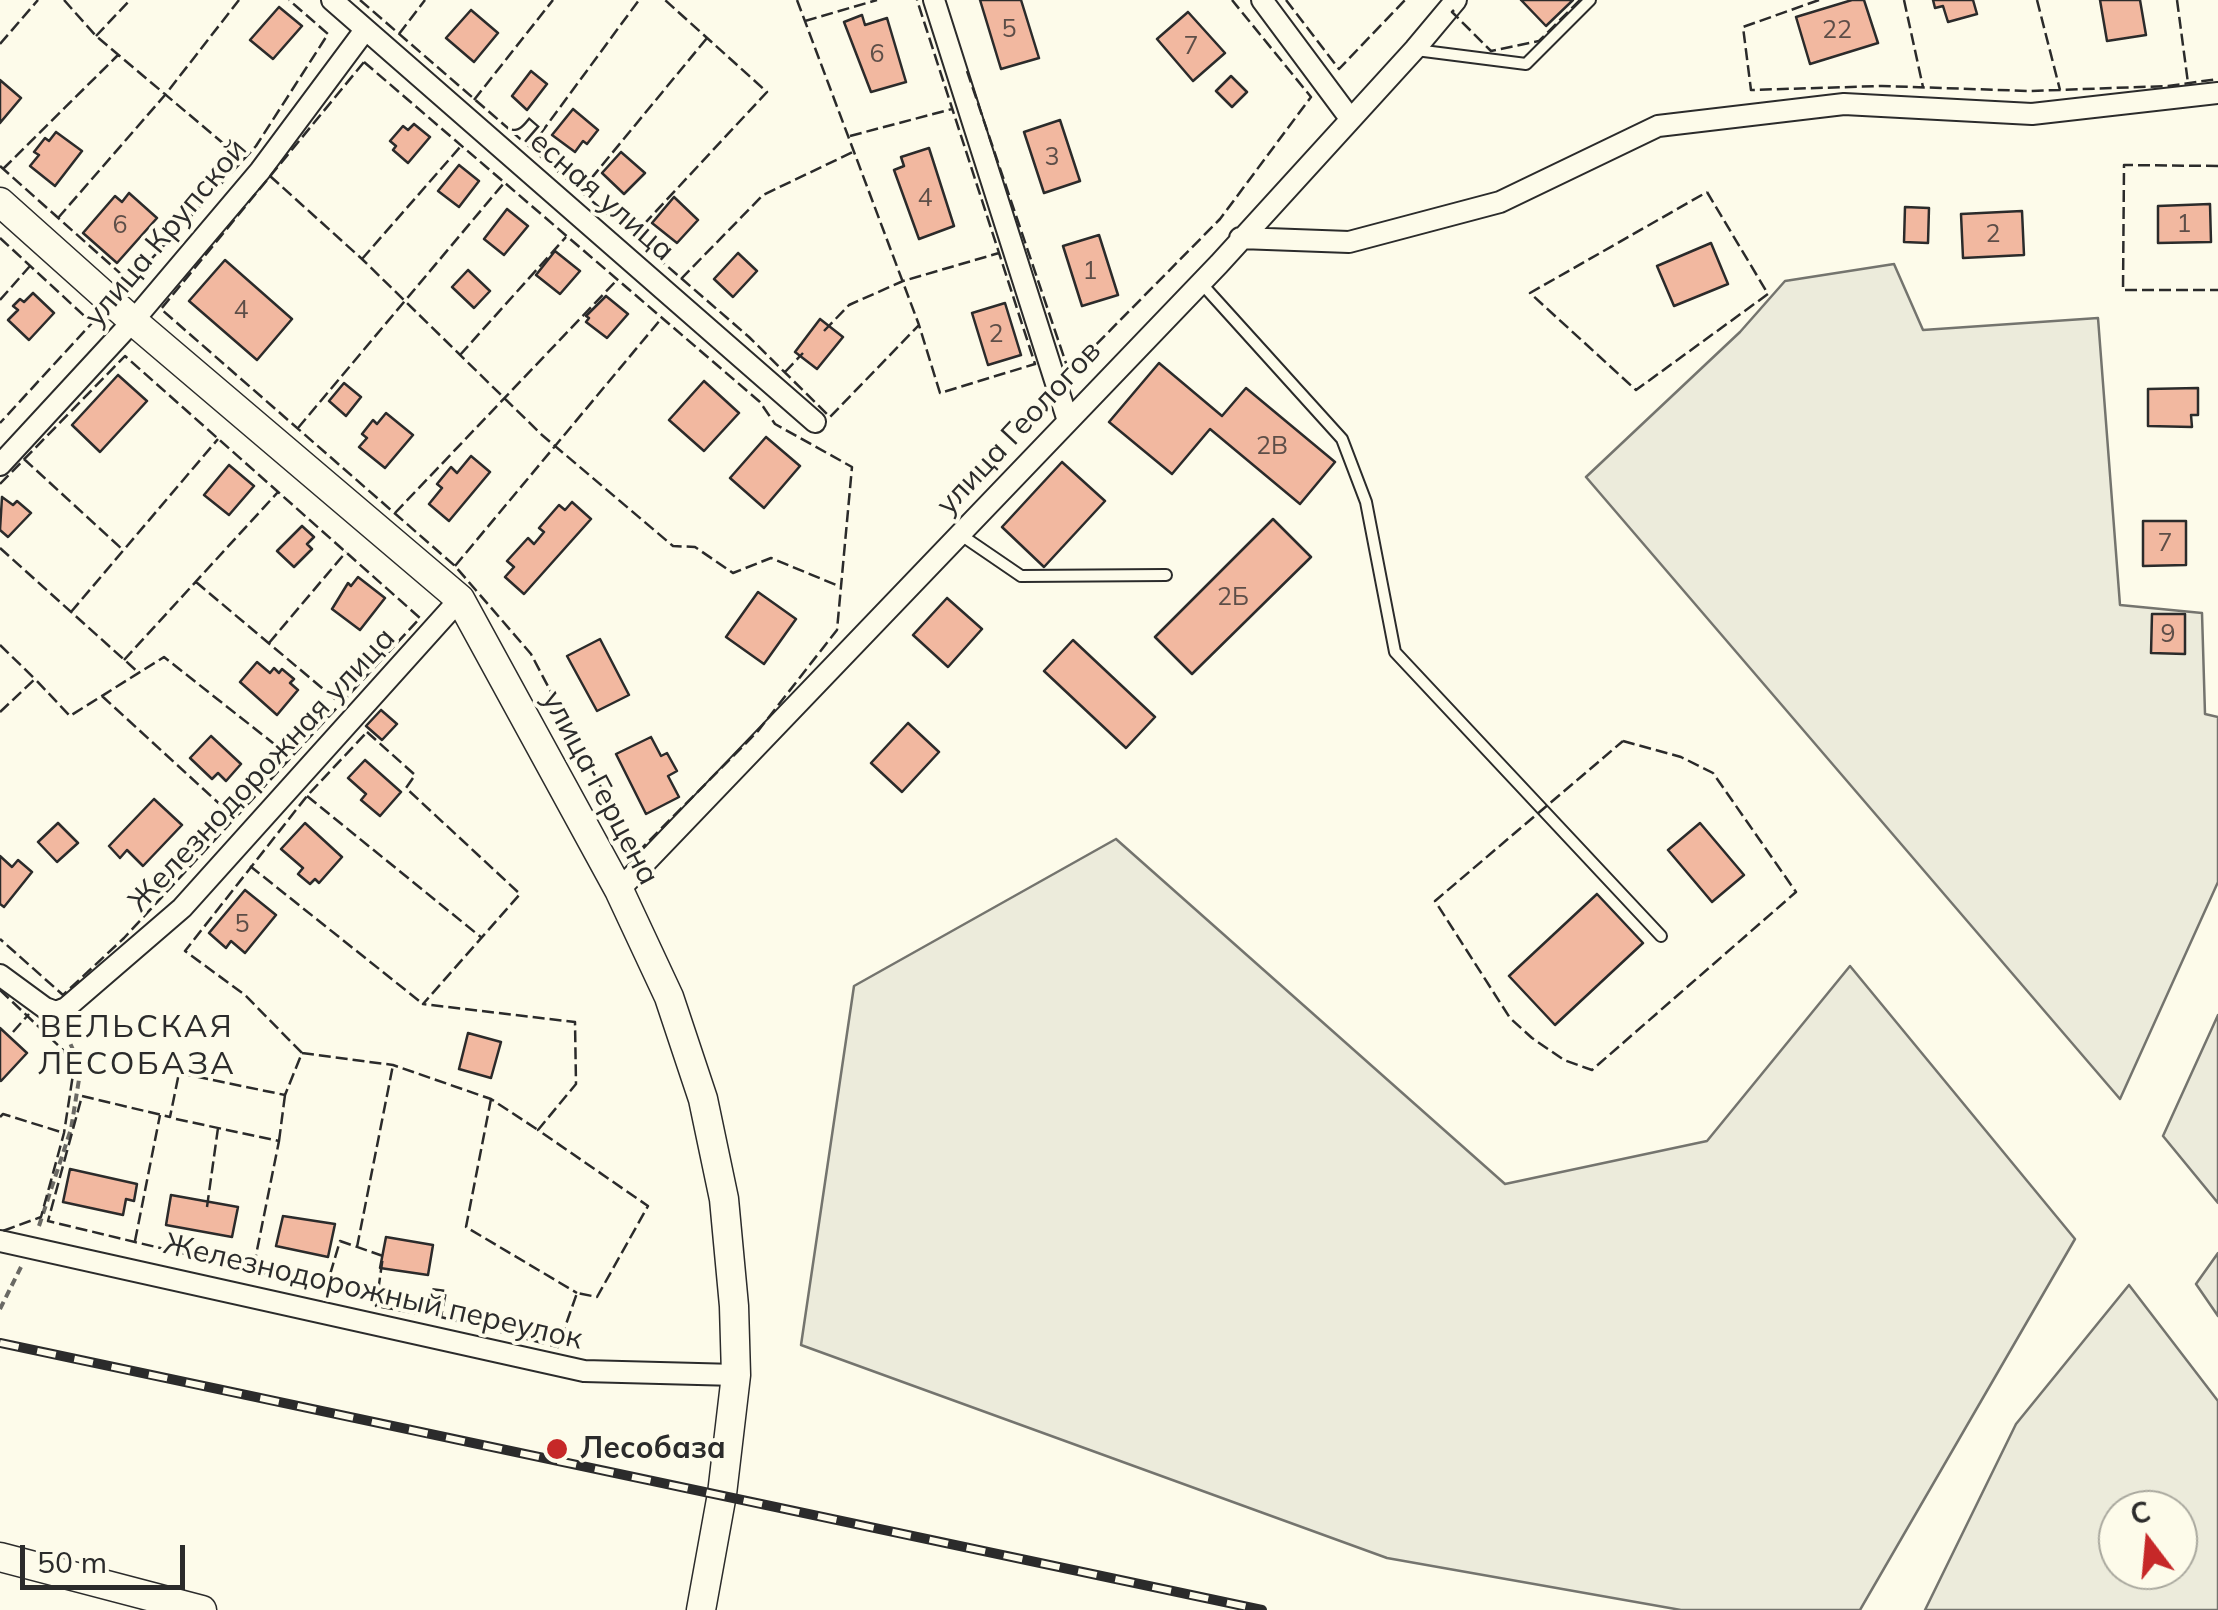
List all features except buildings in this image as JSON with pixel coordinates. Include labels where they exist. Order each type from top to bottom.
[{"type":"street","name":"Лесная улица","points":[[332,0],[814,422]]},
{"type":"street","points":[[934,0],[1068,418]]},
{"type":"street","points":[[1262,0],[1349,118]]},
{"type":"street","name":"улица Геологов","points":[[618,890],[1200,282],[1415,50],[1456,0]]},
{"type":"street","name":"улица Крупской","points":[[0,465],[133,321],[260,171],[365,30]]},
{"type":"street","points":[[1240,238],[1349,242],[1500,202],[1658,126],[1844,104],[2032,114],[2218,94]]},
{"type":"street","name":"улица Герцена","points":[[0,202],[133,321],[460,599],[618,890],[670,997],[703,1099],[724,1199],[736,1375],[722,1494],[701,1610]]},
{"type":"street","name":"Железнодорожная улица","points":[[56,1012],[66,1008],[182,908],[460,599]]},
{"type":"street","points":[[0,974],[31,999],[56,1012]]},
{"type":"street","name":"Железнодорожный переулок","points":[[0,1241],[584,1370],[736,1375]]},
{"type":"street","points":[[0,1557],[202,1610]]},
{"type":"lane","points":[[1415,50],[1526,64],[1590,0]]},
{"type":"lane","points":[[1200,282],[1342,439],[1366,502],[1395,652],[1662,936]]},
{"type":"lane","points":[[960,534],[1020,576],[1166,575]]},
{"type":"path","points":[[0,1309],[32,1246],[71,1130],[81,1068],[56,1012]]},
{"type":"shaded area","points":[[1894,264],[1923,330],[2098,318],[2120,605],[2202,613],[2205,714],[2218,717],[2218,882],[2120,1099],[1586,477],[1740,332],[1785,281]]},
{"type":"shaded area","points":[[1116,839],[1505,1184],[1707,1141],[1850,966],[2075,1239],[1860,1610],[1681,1610],[1387,1558],[801,1345],[854,986]]},
{"type":"shaded area","points":[[2218,1015],[2218,1203],[2163,1136]]},
{"type":"shaded area","points":[[2218,1253],[2218,1316],[2196,1284]]},
{"type":"shaded area","points":[[2129,1285],[2218,1401],[2218,1610],[1925,1610],[2016,1424]]},
{"type":"railway","points":[[0,1343],[1262,1610]]},
{"type":"fence","points":[[0,44],[38,0]]},
{"type":"fence","points":[[64,0],[96,36],[243,160]]},
{"type":"fence","points":[[96,36],[130,0]]},
{"type":"fence","points":[[58,218],[165,95],[239,0]]},
{"type":"fence","points":[[0,166],[130,282],[256,146],[328,34],[289,0]]},
{"type":"fence","points":[[360,0],[749,337],[830,417],[919,325],[940,393],[1035,364],[917,0]]},
{"type":"fence","points":[[399,34],[425,0]]},
{"type":"fence","points":[[474,100],[553,0]]},
{"type":"fence","points":[[530,148],[639,0]]},
{"type":"fence","points":[[632,237],[767,92],[665,0]]},
{"type":"fence","points":[[797,0],[919,325]]},
{"type":"fence","points":[[805,21],[877,0]]},
{"type":"fence","points":[[967,71],[1069,372],[1220,219],[1311,97],[1232,0]]},
{"type":"fence","points":[[1286,0],[1339,69],[1405,0]]},
{"type":"fence","points":[[1454,10],[1491,51],[1539,41],[1580,0]]},
{"type":"fence","points":[[1819,0],[1743,27],[1751,90],[1882,86],[2030,91],[2168,86],[2218,79]]},
{"type":"fence","points":[[1904,0],[1923,87]]},
{"type":"fence","points":[[2037,0],[2060,90]]},
{"type":"fence","points":[[2177,0],[2188,83]]},
{"type":"fence","points":[[580,192],[707,38]]},
{"type":"fence","points":[[3,169],[118,55]]},
{"type":"fence","points":[[364,62],[760,402],[775,424],[852,467],[837,630],[758,731],[636,854],[531,654],[455,566],[161,309],[364,62]]},
{"type":"fence","points":[[850,136],[952,109]]},
{"type":"fence","points":[[362,259],[461,146]]},
{"type":"fence","points":[[681,279],[763,195],[855,151]]},
{"type":"fence","points":[[2218,166],[2124,165],[2123,290],[2218,290]]},
{"type":"fence","points":[[270,176],[362,259],[542,435],[673,546],[695,547],[733,573],[771,558],[841,587]]},
{"type":"fence","points":[[298,428],[504,183]]},
{"type":"fence","points":[[1707,192],[1768,294],[1636,390],[1530,293],[1707,192]]},
{"type":"fence","points":[[460,355],[566,237]]},
{"type":"fence","points":[[0,238],[92,323],[0,423]]},
{"type":"fence","points":[[824,331],[849,305],[903,281],[999,253]]},
{"type":"fence","points":[[0,300],[30,266]]},
{"type":"fence","points":[[395,513],[616,281]]},
{"type":"fence","points":[[455,566],[661,319]]},
{"type":"fence","points":[[785,372],[803,353]]},
{"type":"fence","points":[[0,484],[125,356],[420,618],[124,938],[63,995],[0,939]]},
{"type":"fence","points":[[71,612],[218,439]]},
{"type":"fence","points":[[24,459],[123,550]]},
{"type":"fence","points":[[124,660],[278,492]]},
{"type":"fence","points":[[0,548],[139,673]]},
{"type":"fence","points":[[269,643],[346,552]]},
{"type":"fence","points":[[196,582],[341,704]]},
{"type":"fence","points":[[0,645],[35,679]]},
{"type":"fence","points":[[0,712],[35,679],[70,716],[164,657],[292,758]]},
{"type":"fence","points":[[102,696],[236,819]]},
{"type":"fence","points":[[367,732],[415,775],[406,788],[520,894],[423,1004],[575,1022],[576,1084],[538,1130],[648,1206],[597,1297],[577,1293],[558,1347],[441,1317],[446,1291],[431,1289],[420,1314],[376,1306],[383,1256],[340,1241],[326,1288],[48,1221],[82,1096],[170,1117],[179,1073],[285,1095],[302,1053],[245,995],[185,951],[307,796],[367,732]]},
{"type":"fence","points":[[1623,741],[1681,757],[1713,773],[1796,892],[1592,1070],[1564,1060],[1510,1018],[1435,901],[1623,741]]},
{"type":"fence","points":[[307,796],[482,938]]},
{"type":"fence","points":[[250,866],[423,1004]]},
{"type":"fence","points":[[0,990],[63,1050],[74,1068],[64,1133],[41,1217],[0,1232]]},
{"type":"fence","points":[[13,1032],[29,1014]]},
{"type":"fence","points":[[302,1053],[393,1065],[491,1099],[538,1130]]},
{"type":"fence","points":[[357,1247],[393,1065]]},
{"type":"fence","points":[[279,1141],[285,1095]]},
{"type":"fence","points":[[491,1099],[466,1227],[577,1293]]},
{"type":"fence","points":[[0,1117],[3,1114],[64,1133]]},
{"type":"fence","points":[[135,1241],[160,1115]]},
{"type":"fence","points":[[176,1119],[279,1141],[253,1270]]},
{"type":"fence","points":[[207,1207],[218,1128]]},
{"type":"place","name":"Лесобаза","points":[[557,1449]]},
{"type":"district","name":"ВЕЛЬСКАЯ ЛЕСОБАЗА","points":[[137,1046]]}]
